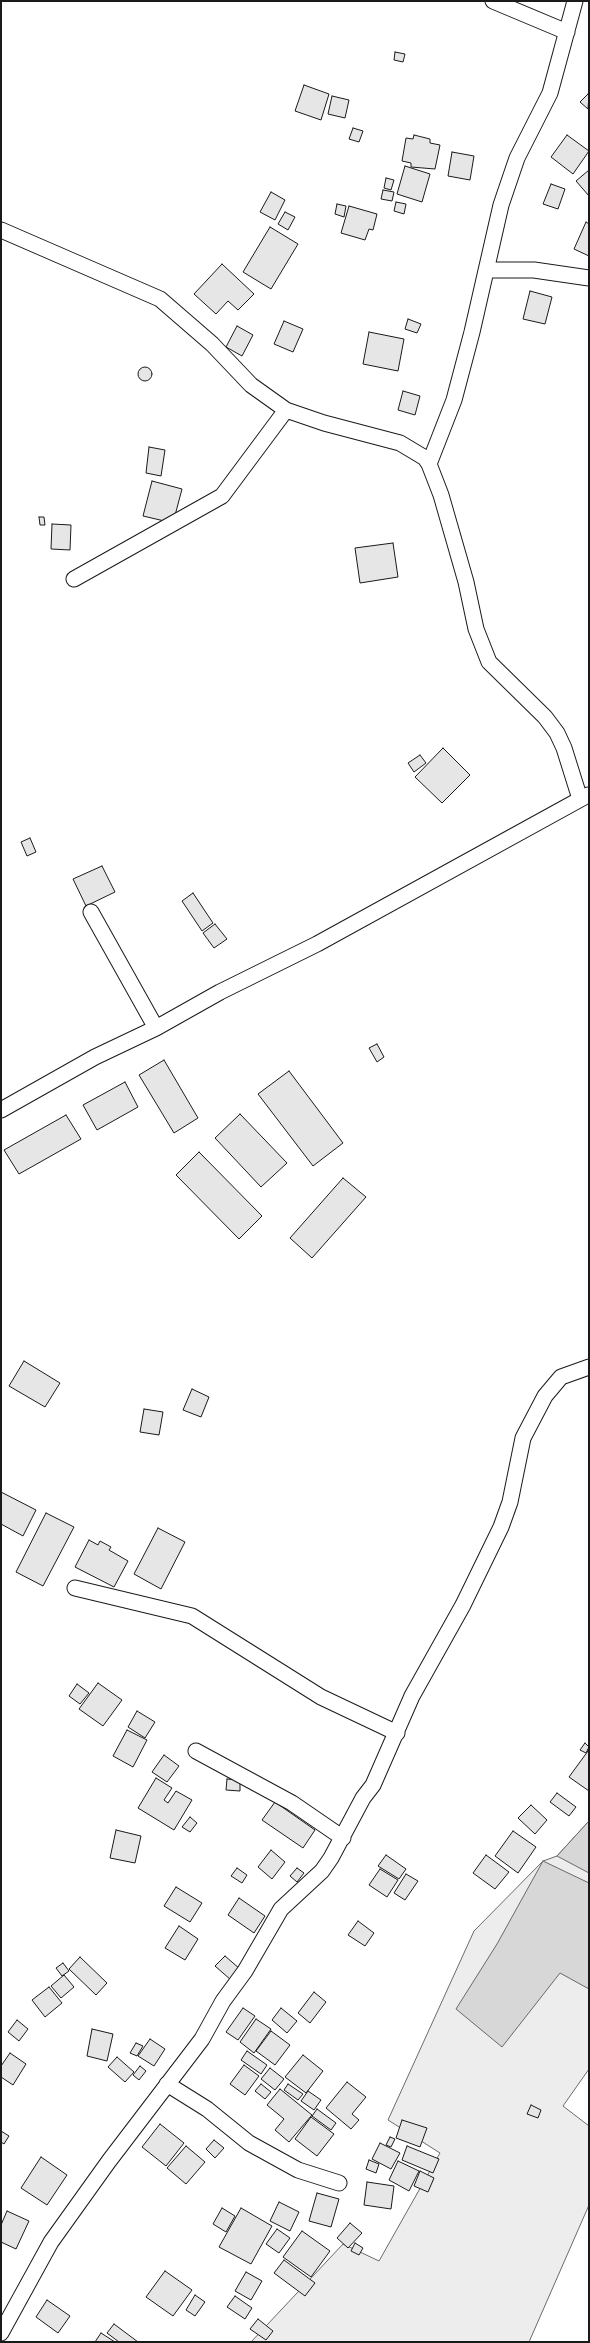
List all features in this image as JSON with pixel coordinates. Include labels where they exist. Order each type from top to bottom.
[{"type":"street","points":[[493,1],[567,32]]},
{"type":"street","points":[[429,464],[454,400],[487,270],[501,205],[517,158],[550,93],[575,1]]},
{"type":"street","points":[[1,230],[160,299],[212,344],[251,385],[286,410],[324,423],[400,443],[418,453],[429,464],[453,534],[476,629],[486,656],[498,673],[545,717],[557,733],[584,796],[317,944],[220,992],[156,1028],[95,1057],[1,1110]]},
{"type":"street","points":[[487,270],[534,270],[589,278]]},
{"type":"street","points":[[74,579],[222,496],[286,410]]},
{"type":"street","points":[[91,912],[156,1028]]},
{"type":"street","points":[[1,2333],[51,2242],[167,2084],[182,2067],[202,2039],[223,2001],[245,1971],[281,1909],[322,1871],[343,1838],[363,1798],[373,1785],[412,1696],[463,1605],[501,1527],[510,1502],[523,1438],[545,1396],[561,1377],[589,1367]]},
{"type":"street","points":[[75,1588],[192,1616],[321,1698],[397,1733]]},
{"type":"street","points":[[196,1751],[292,1803],[343,1838]]},
{"type":"street","points":[[167,2084],[207,2109],[249,2144],[298,2170],[339,2182]]},
{"type":"shaded area","points":[[589,1821],[589,2069],[563,2106],[589,2126],[589,2205],[529,2342],[251,2342],[343,2244],[379,2261],[440,2153],[388,2120],[474,1931],[543,1861],[557,1856]]},
{"type":"shaded area","points":[[589,1821],[589,1873],[557,1856]]},
{"type":"shaded area","points":[[543,1861],[589,1883],[589,1989],[560,1973],[502,2047],[456,2009],[497,1944]]},
{"type":"building","points":[[395,52],[405,54],[403,62],[394,60]]},
{"type":"building","points":[[304,85],[329,94],[321,120],[295,111]]},
{"type":"building","points":[[588,94],[589,95],[588,109],[580,102]]},
{"type":"building","points":[[332,96],[349,100],[345,118],[328,114]]},
{"type":"building","points":[[353,128],[363,131],[359,142],[349,139]]},
{"type":"building","points":[[414,135],[430,139],[430,143],[440,145],[435,169],[411,167],[411,163],[402,161],[406,138],[413,139]]},
{"type":"building","points":[[567,135],[589,151],[573,174],[551,157]]},
{"type":"building","points":[[452,152],[474,156],[470,180],[448,176]]},
{"type":"building","points":[[405,166],[430,174],[422,202],[397,194]]},
{"type":"building","points":[[589,170],[589,196],[576,181]]},
{"type":"building","points":[[386,178],[394,180],[391,190],[384,188]]},
{"type":"building","points":[[551,184],[565,189],[558,209],[543,204]]},
{"type":"building","points":[[383,190],[394,192],[392,201],[381,199]]},
{"type":"building","points":[[271,192],[285,200],[275,220],[260,212]]},
{"type":"building","points":[[396,202],[406,204],[404,214],[394,211]]},
{"type":"building","points":[[337,204],[346,206],[344,217],[335,214]]},
{"type":"building","points":[[349,206],[377,214],[373,230],[369,229],[365,240],[341,233]]},
{"type":"building","points":[[285,212],[295,217],[288,230],[278,224]]},
{"type":"building","points":[[586,222],[589,224],[589,256],[574,249]]},
{"type":"building","points":[[270,227],[298,244],[271,289],[243,272]]},
{"type":"building","points":[[222,264],[254,294],[238,310],[228,301],[216,314],[194,294]]},
{"type":"building","points":[[530,291],[552,297],[545,324],[523,319]]},
{"type":"building","points":[[408,319],[421,324],[417,333],[405,329]]},
{"type":"building","points":[[284,321],[303,329],[293,352],[274,344]]},
{"type":"building","points":[[237,326],[253,335],[242,356],[226,347]]},
{"type":"building","points":[[369,332],[404,339],[398,371],[363,364]]},
{"type":"building","points":[[145,367],[150,369],[152,374],[150,379],[145,381],[140,379],[138,374],[140,369]]},
{"type":"building","points":[[403,391],[420,396],[415,415],[398,410]]},
{"type":"building","points":[[149,447],[165,450],[161,476],[146,473]]},
{"type":"building","points":[[152,481],[182,489],[173,523],[143,516]]},
{"type":"building","points":[[39,517],[44,517],[45,525],[40,525]]},
{"type":"building","points":[[52,524],[71,525],[70,550],[51,549]]},
{"type":"building","points":[[393,543],[398,577],[360,583],[355,548]]},
{"type":"building","points":[[443,748],[470,775],[442,803],[415,777]]},
{"type":"building","points":[[420,755],[426,763],[414,772],[408,763]]},
{"type":"building","points":[[30,838],[36,852],[27,856],[21,842]]},
{"type":"building","points":[[102,866],[115,892],[86,906],[73,879]]},
{"type":"building","points":[[193,893],[213,923],[202,931],[182,901]]},
{"type":"building","points":[[215,924],[227,939],[214,948],[203,933]]},
{"type":"building","points":[[377,1044],[384,1057],[377,1062],[369,1048]]},
{"type":"building","points":[[164,1060],[198,1118],[174,1133],[139,1075]]},
{"type":"building","points":[[289,1071],[343,1143],[313,1166],[258,1094]]},
{"type":"building","points":[[125,1082],[138,1107],[97,1130],[83,1105]]},
{"type":"building","points":[[240,1114],[287,1163],[261,1187],[215,1138]]},
{"type":"building","points":[[66,1115],[81,1139],[19,1174],[4,1150]]},
{"type":"building","points":[[199,1152],[262,1216],[239,1239],[176,1175]]},
{"type":"building","points":[[343,1178],[366,1197],[312,1258],[290,1238]]},
{"type":"building","points":[[24,1361],[60,1383],[45,1407],[9,1386]]},
{"type":"building","points":[[192,1389],[209,1397],[201,1417],[183,1410]]},
{"type":"building","points":[[144,1409],[163,1412],[159,1435],[140,1432]]},
{"type":"building","points":[[1,1492],[36,1510],[23,1536],[1,1524]]},
{"type":"building","points":[[46,1513],[74,1527],[43,1586],[16,1572]]},
{"type":"building","points":[[158,1528],[185,1542],[161,1589],[134,1574]]},
{"type":"building","points":[[89,1540],[98,1545],[100,1541],[111,1547],[109,1550],[128,1561],[114,1587],[75,1567]]},
{"type":"building","points":[[98,1683],[122,1700],[103,1726],[79,1709]]},
{"type":"building","points":[[77,1684],[89,1693],[80,1704],[69,1696]]},
{"type":"building","points":[[137,1711],[155,1722],[145,1738],[128,1727]]},
{"type":"building","points":[[127,1730],[147,1740],[133,1767],[113,1756]]},
{"type":"building","points":[[585,1743],[589,1747],[586,1753],[580,1750]]},
{"type":"building","points":[[588,1751],[589,1752],[589,1791],[569,1777]]},
{"type":"building","points":[[164,1755],[179,1766],[167,1782],[152,1772]]},
{"type":"building","points":[[156,1778],[172,1788],[164,1800],[168,1803],[176,1791],[192,1800],[174,1830],[138,1808]]},
{"type":"building","points":[[227,1779],[240,1780],[240,1791],[226,1790]]},
{"type":"building","points":[[557,1793],[576,1807],[569,1816],[550,1802]]},
{"type":"building","points":[[275,1802],[315,1830],[303,1848],[262,1820]]},
{"type":"building","points":[[531,1805],[547,1820],[535,1834],[518,1818]]},
{"type":"building","points":[[190,1817],[197,1823],[190,1832],[182,1827]]},
{"type":"building","points":[[116,1830],[141,1836],[135,1863],[110,1858]]},
{"type":"building","points":[[513,1831],[536,1847],[518,1873],[495,1856]]},
{"type":"building","points":[[271,1850],[285,1862],[272,1879],[258,1867]]},
{"type":"building","points":[[386,1855],[406,1869],[399,1879],[378,1866]]},
{"type":"building","points":[[486,1855],[509,1872],[495,1889],[473,1873]]},
{"type":"building","points":[[237,1868],[247,1875],[242,1883],[231,1876]]},
{"type":"building","points":[[297,1868],[304,1873],[297,1882],[290,1876]]},
{"type":"building","points":[[380,1869],[398,1880],[387,1897],[369,1885]]},
{"type":"building","points":[[406,1874],[418,1881],[405,1900],[394,1893]]},
{"type":"building","points":[[176,1887],[202,1903],[190,1922],[164,1906]]},
{"type":"building","points":[[239,1898],[265,1916],[254,1933],[228,1915]]},
{"type":"building","points":[[358,1921],[374,1933],[365,1946],[348,1935]]},
{"type":"building","points":[[179,1926],[198,1939],[185,1960],[165,1948]]},
{"type":"building","points":[[225,1956],[240,1969],[231,1980],[215,1966]]},
{"type":"building","points":[[80,1957],[107,1983],[96,1995],[69,1969]]},
{"type":"building","points":[[63,1963],[69,1971],[62,1976],[56,1968]]},
{"type":"building","points":[[64,1975],[74,1987],[61,1998],[51,1986]]},
{"type":"building","points":[[49,1987],[62,2003],[45,2017],[32,2000]]},
{"type":"building","points":[[314,1992],[326,2002],[310,2023],[298,2013]]},
{"type":"building","points":[[243,2008],[255,2016],[238,2040],[226,2032]]},
{"type":"building","points":[[281,2008],[297,2021],[287,2033],[272,2020]]},
{"type":"building","points":[[256,2019],[271,2029],[254,2053],[240,2042]]},
{"type":"building","points":[[17,2020],[28,2029],[19,2041],[8,2032]]},
{"type":"building","points":[[92,2029],[113,2034],[107,2061],[87,2056]]},
{"type":"building","points":[[271,2031],[290,2045],[275,2065],[256,2051]]},
{"type":"building","points":[[150,2039],[165,2049],[154,2066],[138,2056]]},
{"type":"building","points":[[136,2043],[143,2046],[137,2056],[130,2053]]},
{"type":"building","points":[[247,2051],[267,2065],[261,2074],[241,2060]]},
{"type":"building","points":[[10,2053],[26,2064],[13,2085],[1,2077],[1,2066]]},
{"type":"building","points":[[303,2055],[323,2071],[306,2093],[285,2077]]},
{"type":"building","points":[[117,2057],[134,2072],[125,2082],[108,2067]]},
{"type":"building","points":[[244,2065],[259,2076],[245,2095],[230,2084]]},
{"type":"building","points":[[140,2066],[146,2071],[139,2080],[133,2075]]},
{"type":"building","points":[[270,2068],[284,2079],[275,2090],[261,2079]]},
{"type":"building","points":[[347,2082],[366,2097],[352,2114],[359,2120],[351,2129],[326,2108]]},
{"type":"building","points":[[261,2084],[271,2092],[265,2099],[255,2091]]},
{"type":"building","points":[[288,2084],[303,2094],[298,2100],[284,2090]]},
{"type":"building","points":[[280,2089],[312,2115],[289,2142],[275,2130],[284,2119],[267,2105]]},
{"type":"building","points":[[308,2091],[321,2100],[314,2110],[301,2101]]},
{"type":"building","points":[[531,2105],[541,2110],[538,2118],[527,2114]]},
{"type":"building","points":[[317,2109],[336,2123],[331,2130],[312,2116]]},
{"type":"building","points":[[311,2117],[334,2134],[317,2156],[295,2139]]},
{"type":"building","points":[[402,2120],[427,2128],[420,2147],[396,2138]]},
{"type":"building","points":[[160,2124],[184,2143],[166,2166],[142,2147]]},
{"type":"building","points":[[1,2131],[9,2136],[4,2144],[1,2142]]},
{"type":"building","points":[[390,2137],[395,2139],[391,2147],[386,2145]]},
{"type":"building","points":[[214,2140],[224,2148],[215,2158],[206,2149]]},
{"type":"building","points":[[380,2143],[400,2153],[391,2169],[372,2159]]},
{"type":"building","points":[[186,2146],[205,2162],[186,2184],[167,2168]]},
{"type":"building","points":[[407,2146],[439,2159],[433,2173],[402,2160]]},
{"type":"building","points":[[41,2157],[67,2175],[47,2205],[21,2188]]},
{"type":"building","points":[[369,2160],[379,2164],[376,2173],[366,2169]]},
{"type":"building","points":[[398,2161],[419,2171],[409,2191],[389,2180]]},
{"type":"building","points":[[420,2171],[434,2178],[428,2192],[414,2186]]},
{"type":"building","points":[[367,2182],[394,2186],[391,2209],[364,2205]]},
{"type":"building","points":[[317,2193],[339,2199],[331,2227],[309,2221]]},
{"type":"building","points":[[279,2202],[299,2212],[290,2231],[270,2221]]},
{"type":"building","points":[[222,2208],[235,2216],[226,2232],[213,2224]]},
{"type":"building","points":[[241,2208],[272,2226],[251,2264],[219,2247]]},
{"type":"building","points":[[7,2211],[29,2221],[16,2249],[1,2242],[1,2225]]},
{"type":"building","points":[[350,2223],[362,2233],[348,2248],[337,2238]]},
{"type":"building","points":[[277,2229],[290,2238],[279,2253],[266,2244]]},
{"type":"building","points":[[302,2231],[330,2251],[311,2277],[283,2257]]},
{"type":"building","points":[[355,2243],[363,2248],[359,2255],[351,2251]]},
{"type":"building","points":[[284,2260],[315,2283],[305,2296],[274,2273]]},
{"type":"building","points":[[165,2271],[192,2290],[173,2316],[146,2297]]},
{"type":"building","points":[[246,2272],[262,2281],[251,2300],[235,2291]]},
{"type":"building","points":[[195,2295],[205,2302],[195,2316],[186,2310]]},
{"type":"building","points":[[235,2296],[252,2308],[245,2319],[227,2307]]},
{"type":"building","points":[[47,2300],[70,2316],[58,2333],[36,2317]]},
{"type":"building","points":[[258,2319],[273,2331],[266,2340],[250,2329]]},
{"type":"building","points":[[114,2324],[138,2342],[119,2342],[107,2333]]},
{"type":"building","points":[[101,2333],[115,2342],[95,2342]]}]
